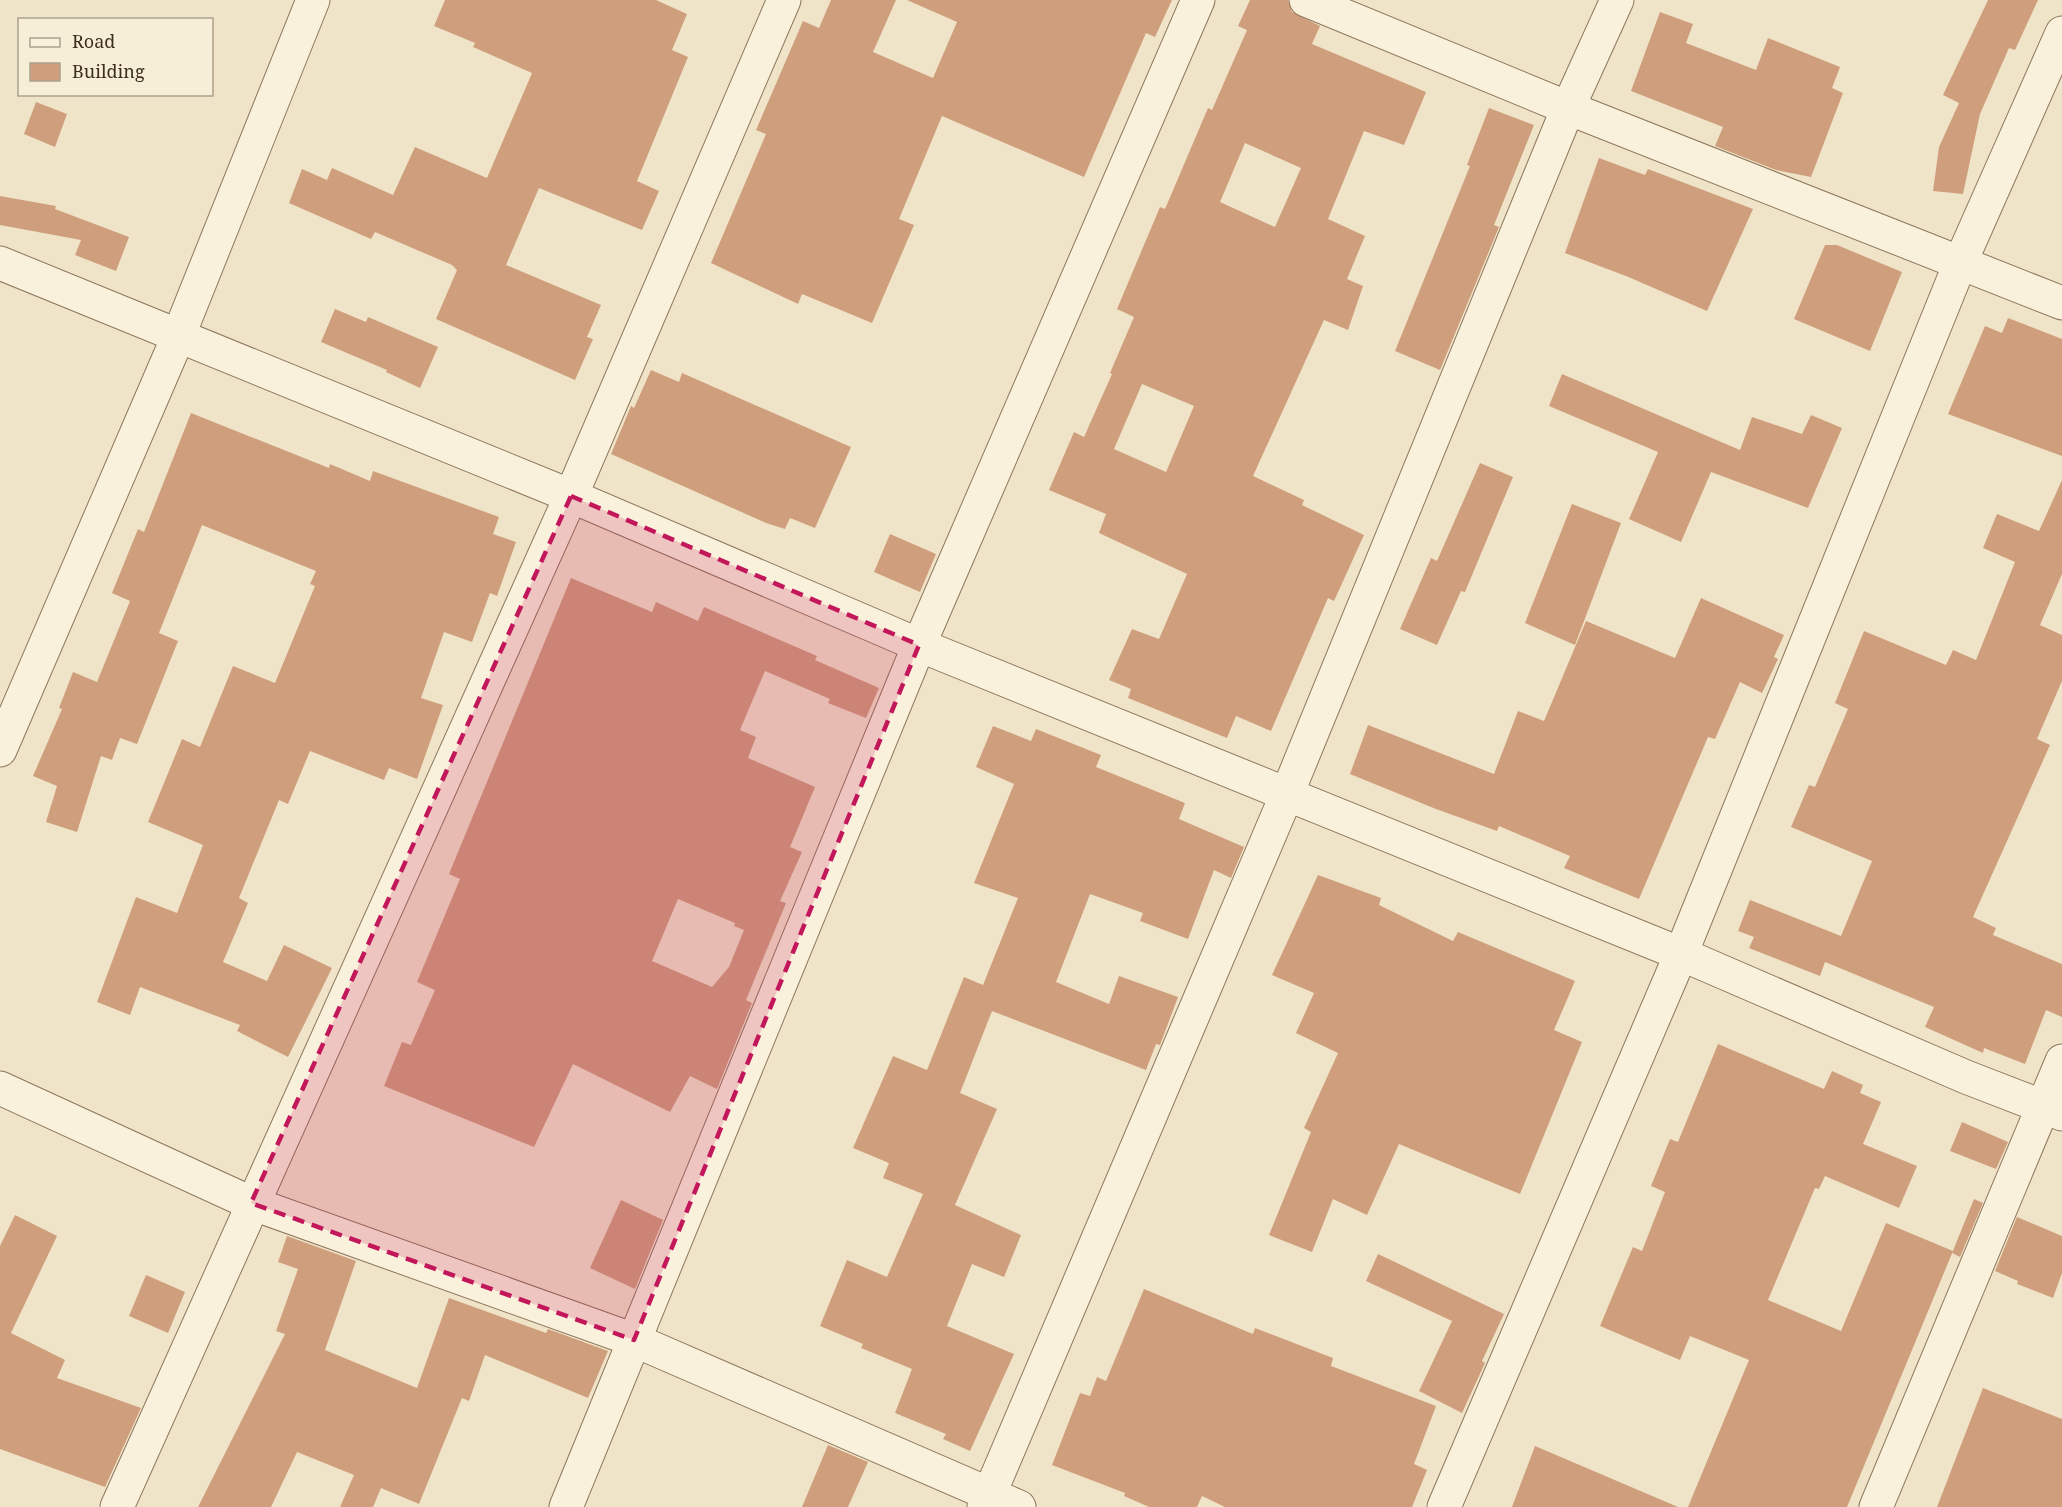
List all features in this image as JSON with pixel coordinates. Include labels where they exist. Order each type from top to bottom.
[{"type":"street","points":[[0,750],[178,338],[313,0]]},
{"type":"street","points":[[117,1507],[251,1203],[572,496],[784,0]]},
{"type":"street","points":[[566,1507],[919,645],[1198,0]]},
{"type":"street","points":[[1306,0],[1568,108],[1961,261],[2062,303]]},
{"type":"street","points":[[987,1501],[1287,794],[1568,108],[1617,0]]},
{"type":"street","points":[[1444,1507],[1682,954],[1961,261],[2062,33]]},
{"type":"street","points":[[0,263],[178,338],[572,496],[919,645],[1682,954],[1966,1077],[2053,1111]]},
{"type":"street","points":[[1876,1507],[2053,1111],[2062,1061]]},
{"type":"street","points":[[0,1089],[251,1203],[634,1340],[987,1501],[1019,1507]]},
{"type":"highlighted area","points":[[571,496],[919,645],[634,1340],[251,1203]]},
{"type":"building","points":[[445,0],[656,0],[687,14],[672,50],[688,57],[637,181],[659,191],[642,230],[539,188],[506,265],[601,305],[587,337],[593,339],[575,380],[436,319],[457,270],[452,265],[375,232],[371,239],[289,203],[302,169],[327,180],[332,168],[393,195],[415,147],[487,178],[532,73],[473,47],[475,43],[434,26]]},
{"type":"building","points":[[831,0],[896,0],[873,52],[933,78],[957,22],[907,0],[1172,0],[1155,37],[1146,33],[1084,177],[942,116],[899,219],[914,225],[872,323],[802,294],[798,304],[711,263],[766,134],[756,130],[803,21],[819,28]]},
{"type":"building","points":[[1250,0],[1288,0],[1292,12],[1320,26],[1312,44],[1426,92],[1404,145],[1364,131],[1328,219],[1365,236],[1347,279],[1363,286],[1348,330],[1324,320],[1253,476],[1304,500],[1302,505],[1364,535],[1334,601],[1328,598],[1271,731],[1236,716],[1227,738],[1128,698],[1131,689],[1109,680],[1132,629],[1159,639],[1187,574],[1099,533],[1106,514],[1049,490],[1074,432],[1084,437],[1112,374],[1110,373],[1134,317],[1117,309],[1160,207],[1165,209],[1208,108],[1212,110],[1247,30],[1238,26]],"holes":[[[1245,143],[1301,168],[1275,227],[1220,202]],[[1142,384],[1194,406],[1166,472],[1114,449]]]},
{"type":"building","points":[[1988,0],[2038,0],[2015,50],[2009,48],[1980,114],[1963,194],[1933,191],[1939,147],[1959,103],[1943,95]]},
{"type":"building","points":[[1660,12],[1693,24],[1686,43],[1756,70],[1768,38],[1840,67],[1832,88],[1843,93],[1811,177],[1776,170],[1715,146],[1723,127],[1631,91]]},
{"type":"building","points":[[36,102],[67,114],[55,147],[24,134]]},
{"type":"building","points":[[1489,108],[1534,125],[1494,225],[1499,227],[1440,370],[1395,351],[1470,166],[1467,165]]},
{"type":"building","points":[[1599,158],[1645,175],[1648,169],[1753,209],[1707,311],[1565,253]]},
{"type":"building","points":[[0,196],[56,206],[55,209],[129,237],[116,271],[75,255],[81,240],[0,225]]},
{"type":"building","points":[[1825,245],[1837,245],[1902,272],[1870,351],[1794,319]]},
{"type":"building","points":[[335,309],[366,322],[368,317],[438,347],[420,388],[386,372],[387,370],[321,342]]},
{"type":"building","points":[[2008,318],[2062,339],[2062,456],[1948,414],[1985,326],[2002,333]]},
{"type":"building","points":[[651,370],[679,382],[682,373],[851,447],[815,528],[790,518],[785,529],[766,523],[611,454],[631,406],[634,408]]},
{"type":"building","points":[[1562,374],[1740,450],[1752,417],[1802,434],[1811,415],[1842,428],[1808,508],[1711,472],[1681,542],[1629,519],[1658,452],[1549,406]]},
{"type":"building","points":[[191,413],[329,468],[330,464],[370,481],[373,471],[499,517],[493,534],[516,542],[497,596],[490,593],[472,642],[444,632],[421,698],[443,705],[417,779],[389,768],[384,780],[310,751],[288,804],[279,800],[239,898],[248,903],[223,962],[267,981],[284,945],[332,968],[288,1057],[237,1031],[240,1025],[140,987],[130,1015],[97,1002],[136,897],[177,913],[203,845],[148,822],[182,739],[200,747],[233,666],[275,683],[315,586],[310,584],[316,571],[202,525],[159,633],[178,641],[137,744],[120,738],[112,760],[101,756],[77,832],[46,822],[57,786],[33,776],[62,709],[59,708],[73,672],[97,682],[130,601],[112,593],[138,529],[144,532]]},
{"type":"building","points":[[1480,463],[1513,477],[1465,592],[1461,591],[1437,645],[1400,629],[1431,558],[1437,561]]},
{"type":"building","points":[[2062,480],[2062,574],[2040,625],[2062,635],[2062,681],[2037,739],[2050,745],[1973,917],[1996,928],[1993,935],[2062,964],[2062,1017],[2046,1010],[2025,1064],[1984,1048],[1983,1053],[1925,1027],[1934,1007],[1825,962],[1820,976],[1749,948],[1754,937],[1738,931],[1750,900],[1841,936],[1872,861],[1791,827],[1809,785],[1815,787],[1848,709],[1835,703],[1864,631],[1946,665],[1953,650],[1976,660],[2015,562],[1983,548],[1997,514],[2039,531]]},
{"type":"building","points":[[1572,504],[1621,523],[1575,645],[1525,623]]},
{"type":"building","points":[[890,534],[936,554],[920,592],[874,572]]},
{"type":"building","points":[[571,578],[652,612],[656,602],[698,621],[704,607],[817,656],[815,660],[879,688],[866,718],[828,703],[830,699],[765,671],[740,730],[756,737],[748,758],[815,787],[790,847],[802,852],[780,901],[786,903],[746,1000],[752,1003],[717,1089],[690,1076],[670,1112],[573,1064],[534,1147],[384,1086],[402,1042],[411,1045],[435,990],[417,982],[460,879],[449,874]],"holes":[[[678,899],[735,923],[734,926],[744,930],[729,967],[712,987],[652,961]]]},
{"type":"building","points":[[1701,598],[1784,635],[1774,657],[1778,659],[1762,693],[1740,682],[1715,739],[1708,737],[1639,899],[1564,868],[1570,856],[1499,826],[1497,831],[1350,774],[1368,725],[1494,774],[1518,711],[1544,721],[1586,621],[1675,658]]},
{"type":"building","points":[[993,726],[1031,741],[1036,729],[1101,755],[1096,767],[1185,803],[1179,819],[1244,847],[1231,878],[1214,870],[1188,939],[1140,921],[1143,913],[1090,894],[1056,982],[1109,1004],[1119,976],[1178,997],[1160,1045],[1156,1044],[1146,1070],[992,1011],[960,1093],[997,1109],[955,1205],[1021,1235],[1004,1277],[972,1264],[947,1326],[1014,1354],[970,1451],[943,1439],[946,1434],[895,1413],[912,1369],[861,1348],[863,1344],[820,1326],[847,1260],[887,1277],[923,1194],[883,1178],[889,1163],[853,1148],[893,1056],[927,1070],[964,977],[983,985],[1018,898],[974,883],[1014,784],[976,767]]},
{"type":"building","points":[[1318,875],[1381,898],[1379,905],[1453,941],[1458,932],[1575,981],[1554,1030],[1582,1042],[1520,1194],[1399,1144],[1367,1215],[1333,1199],[1312,1252],[1269,1235],[1311,1132],[1304,1128],[1338,1053],[1296,1033],[1314,993],[1272,975]]},
{"type":"building","points":[[1718,1044],[1824,1089],[1832,1071],[1863,1085],[1860,1093],[1881,1102],[1863,1144],[1917,1166],[1899,1208],[1825,1176],[1819,1189],[1815,1188],[1768,1300],[1841,1331],[1886,1223],[1953,1251],[1847,1507],[1688,1507],[1749,1360],[1690,1336],[1680,1360],[1600,1326],[1633,1247],[1642,1251],[1665,1192],[1651,1186],[1670,1139],[1678,1142]]},
{"type":"building","points":[[1962,1122],[2008,1142],[1996,1169],[1950,1151]]},
{"type":"building","points":[[1974,1199],[1983,1203],[1960,1257],[1952,1253]]},
{"type":"building","points":[[621,1200],[663,1220],[635,1289],[590,1268]]},
{"type":"building","points":[[15,1215],[57,1236],[11,1333],[65,1360],[57,1378],[141,1408],[105,1487],[0,1449],[0,1246]]},
{"type":"building","points":[[2017,1217],[2062,1236],[2062,1273],[2053,1298],[2017,1284],[2018,1281],[1995,1271]]},
{"type":"building","points":[[287,1236],[356,1261],[325,1350],[417,1388],[449,1298],[546,1333],[548,1329],[608,1351],[588,1398],[485,1355],[469,1401],[462,1398],[419,1504],[381,1488],[373,1507],[340,1507],[354,1475],[297,1452],[271,1507],[198,1507],[285,1334],[276,1331],[298,1269],[278,1262]]},
{"type":"building","points":[[1378,1254],[1504,1314],[1482,1361],[1485,1363],[1462,1413],[1419,1391],[1452,1321],[1366,1281]]},
{"type":"building","points":[[146,1275],[185,1292],[168,1333],[129,1316]]},
{"type":"building","points":[[1144,1289],[1253,1334],[1255,1328],[1333,1358],[1331,1366],[1436,1406],[1414,1464],[1427,1470],[1412,1507],[1225,1507],[1202,1496],[1197,1507],[1149,1507],[1124,1496],[1125,1493],[1052,1465],[1080,1393],[1090,1396],[1097,1377],[1106,1381]]},
{"type":"building","points":[[1983,1388],[2062,1419],[2062,1507],[1937,1507]]},
{"type":"building","points":[[828,1445],[868,1462],[848,1507],[802,1507]]},
{"type":"building","points":[[1535,1446],[1678,1507],[1512,1507]]}]
